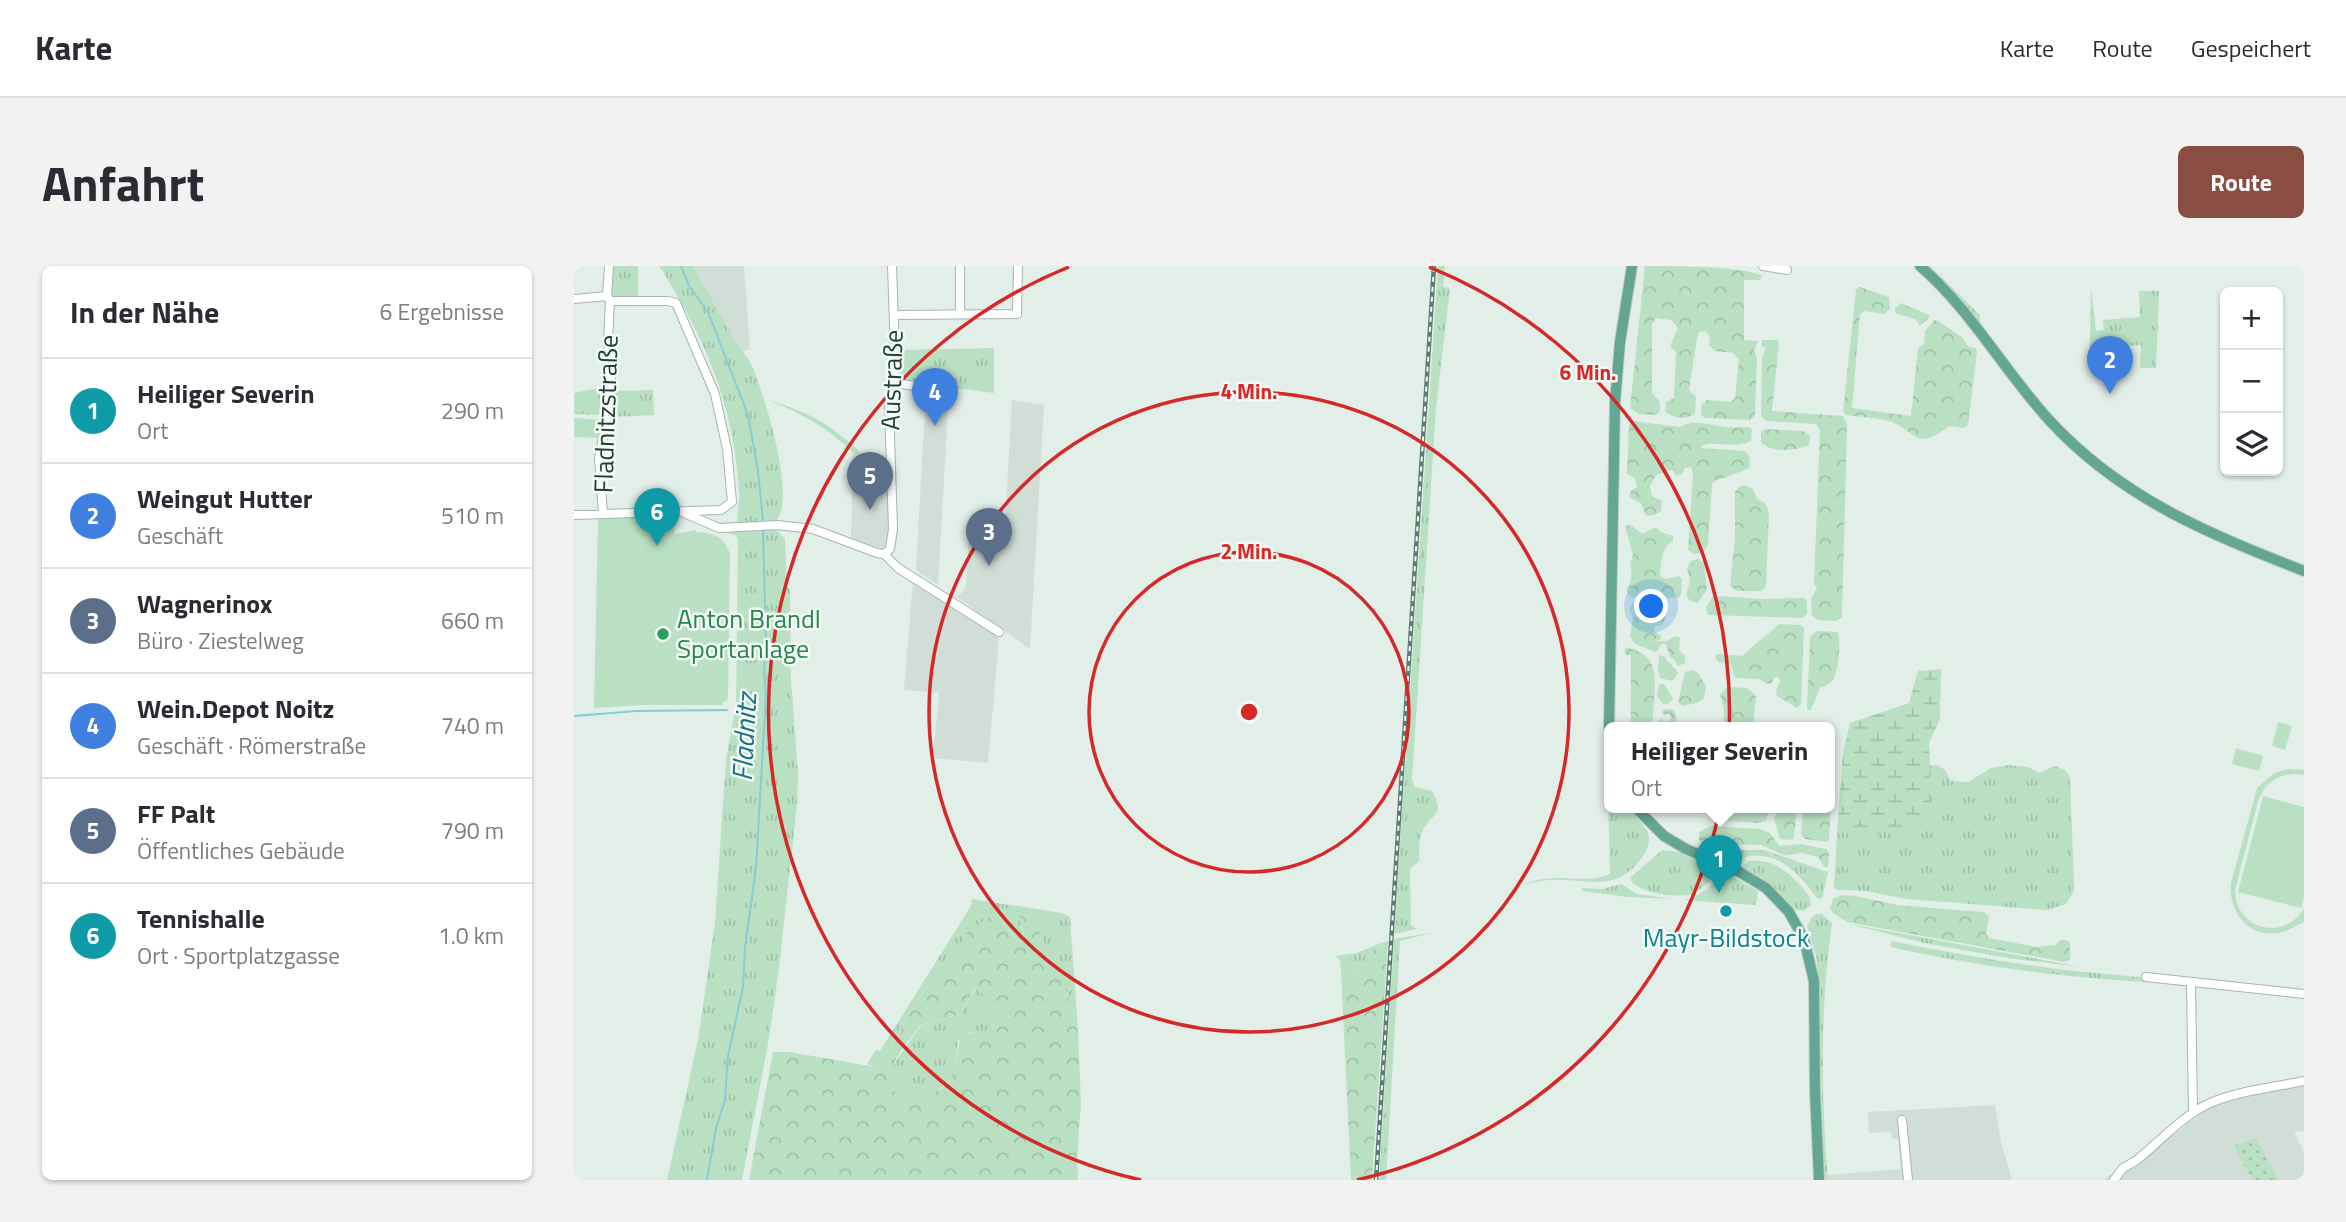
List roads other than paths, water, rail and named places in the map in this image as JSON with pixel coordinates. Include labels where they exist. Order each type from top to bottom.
[{"type":"main road","points":[[1609,722],[1615,402],[1620,342],[1632,266]]},
{"type":"main road","points":[[1920,266],[1969,316],[2050,420],[2120,481],[2178,519],[2304,571]]},
{"type":"main road","points":[[1641,813],[1664,836],[1686,849],[1736,870],[1766,888],[1784,906],[1800,930],[1810,958],[1814,981],[1819,1180]]},
{"type":"street","points":[[574,299],[609,299],[609,266]]},
{"type":"street","name":"Austraße","points":[[884,554],[890,549],[892,542],[889,405],[895,369],[892,266]]},
{"type":"street","points":[[960,266],[960,314]]},
{"type":"street","points":[[894,315],[1017,314],[1018,266]]},
{"type":"street","points":[[1763,266],[1787,270]]},
{"type":"street","name":"Fladnitzstraße","points":[[603,514],[599,458],[612,391],[608,341],[609,299],[676,303],[715,394],[727,449],[732,502],[721,510],[681,511]]},
{"type":"street","points":[[892,383],[948,390]]},
{"type":"street","points":[[574,514],[681,511],[719,528],[781,525],[813,529],[884,554],[898,568],[999,632]]},
{"type":"street","points":[[2146,977],[2304,994]]},
{"type":"street","points":[[2191,983],[2193,1113]]},
{"type":"street","points":[[2118,1180],[2123,1168],[2137,1160],[2193,1113],[2222,1098],[2304,1081]]},
{"type":"street","points":[[1902,1120],[1908,1180]]},
{"type":"waterway","name":"Fladnitz","points":[[681,266],[689,286],[708,312],[748,415],[763,521]]},
{"type":"waterway","name":"Fladnitz","points":[[707,1180],[716,1128],[725,1100],[728,1056],[743,987],[745,947],[756,868],[766,694],[763,530]]},
{"type":"waterway","points":[[574,716],[636,711],[727,710]]},
{"type":"railway","points":[[1376,1180],[1434,266]]},
{"type":"place","name":"Weingut Hutter","points":[[2110,394]]},
{"type":"place","name":"Wein.Depot Noitz","points":[[935,426]]},
{"type":"place","name":"FF Palt","points":[[870,510]]},
{"type":"place","name":"Tennishalle","points":[[657,546]]},
{"type":"place","name":"Wagnerinox","points":[[989,566]]},
{"type":"place","name":"Anton Brandl Sportanlage","points":[[663,634]]},
{"type":"place","name":"Heiliger Severin","points":[[1719,893]]},
{"type":"place","name":"Mayr-Bildstock","points":[[1726,911]]}]
